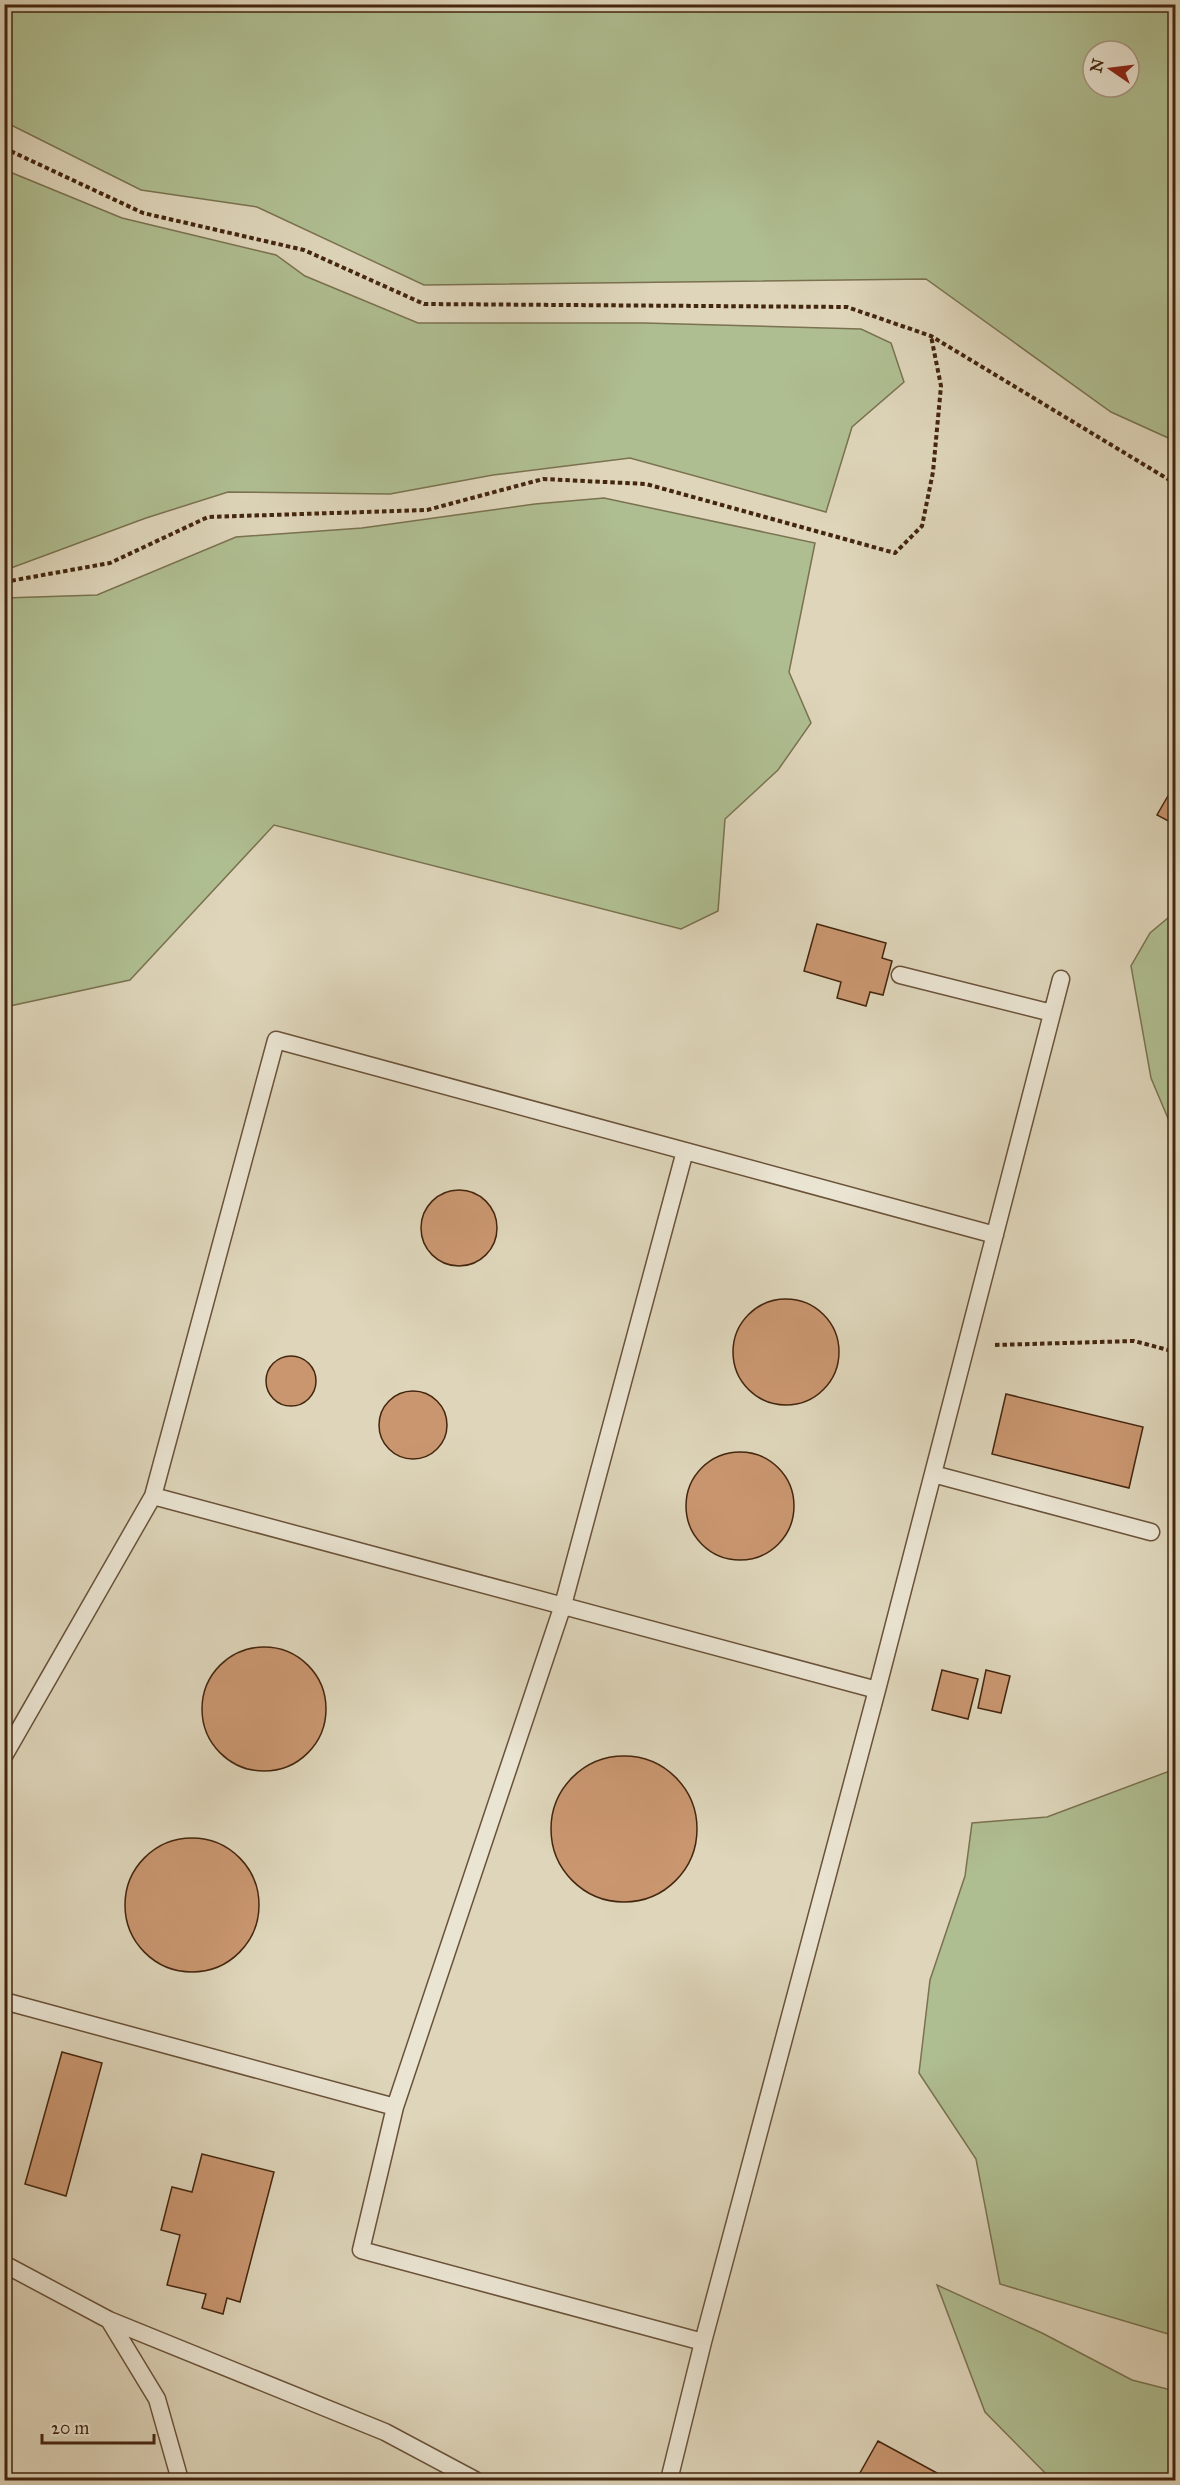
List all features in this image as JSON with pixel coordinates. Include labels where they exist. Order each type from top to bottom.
[{"type":"lane","points":[[900,975],[1052,1013]]},
{"type":"lane","points":[[669,2481],[703,2342],[877,1690],[1061,979]]},
{"type":"lane","points":[[4,1756],[153,1496],[276,1040],[995,1235]]},
{"type":"lane","points":[[685,1151],[563,1605],[395,2107],[362,2250],[703,2342]]},
{"type":"lane","points":[[933,1474],[1151,1532]]},
{"type":"lane","points":[[153,1496],[877,1690]]},
{"type":"lane","points":[[4,2001],[395,2107]]},
{"type":"lane","points":[[4,2264],[109,2320],[385,2432],[475,2481]]},
{"type":"lane","points":[[109,2320],[157,2399],[180,2481]]},
{"type":"path","points":[[4,148],[143,213],[304,250],[424,304],[847,307],[931,336],[1176,484]]},
{"type":"path","points":[[4,582],[110,563],[208,517],[427,510],[543,479],[646,484],[895,553],[922,526],[933,472],[941,386],[931,336]]},
{"type":"path","points":[[966,1346],[1134,1341],[1176,1352]]},
{"type":"green space","points":[[4,5],[1175,5],[1175,441],[1111,412],[926,279],[424,285],[257,207],[141,190],[5,122]]},
{"type":"green space","points":[[5,170],[122,218],[276,255],[305,276],[418,323],[644,323],[861,329],[891,343],[904,382],[852,427],[826,512],[630,458],[493,475],[390,494],[228,492],[146,518],[11,568],[5,568]]},
{"type":"green space","points":[[604,498],[815,543],[789,672],[811,723],[778,770],[725,819],[718,911],[681,929],[274,825],[130,980],[5,1007],[5,598],[97,595],[236,537],[362,528],[535,504]]},
{"type":"green space","points":[[1175,912],[1175,1135],[1151,1078],[1131,966],[1150,933]]},
{"type":"green space","points":[[1175,1769],[1175,2336],[1000,2284],[976,2159],[919,2073],[930,1980],[965,1876],[972,1823],[1047,1817]]},
{"type":"green space","points":[[937,2285],[1042,2333],[1132,2380],[1175,2391],[1175,2480],[1052,2480],[985,2412]]},
{"type":"building","points":[[1176,782],[1176,825],[1157,815]]},
{"type":"building","points":[[817,924],[886,943],[882,958],[892,961],[883,995],[870,992],[866,1006],[837,998],[841,982],[804,971]]},
{"type":"building","points":[[459,1190],[474,1193],[486,1201],[494,1213],[497,1228],[494,1243],[486,1255],[474,1263],[459,1266],[444,1263],[432,1255],[424,1243],[421,1228],[424,1213],[432,1201],[444,1193]]},
{"type":"building","points":[[786,1299],[806,1303],[824,1314],[835,1332],[839,1352],[835,1372],[824,1390],[806,1401],[786,1405],[766,1401],[748,1390],[737,1372],[733,1352],[737,1332],[748,1314],[766,1303]]},
{"type":"building","points":[[286,1356],[296,1356],[309,1363],[316,1376],[316,1386],[309,1399],[296,1406],[286,1406],[277,1402],[270,1395],[266,1386],[266,1376],[270,1367],[277,1360]]},
{"type":"building","points":[[413,1391],[426,1394],[437,1401],[444,1412],[447,1425],[444,1438],[437,1449],[426,1456],[413,1459],[400,1456],[389,1449],[382,1438],[379,1425],[382,1412],[389,1401],[400,1394]]},
{"type":"building","points":[[1006,1394],[1143,1427],[1129,1488],[992,1454]]},
{"type":"building","points":[[740,1452],[761,1456],[778,1468],[790,1485],[794,1506],[790,1527],[778,1544],[761,1556],[740,1560],[719,1556],[702,1544],[690,1527],[686,1506],[690,1485],[702,1468],[719,1456]]},
{"type":"building","points":[[264,1647],[288,1652],[308,1665],[321,1685],[326,1709],[321,1733],[308,1753],[288,1766],[264,1771],[240,1766],[220,1753],[207,1733],[202,1709],[207,1685],[220,1665],[240,1652]]},
{"type":"building","points":[[942,1670],[978,1679],[968,1719],[932,1710]]},
{"type":"building","points":[[986,1670],[1010,1676],[1001,1713],[978,1708]]},
{"type":"building","points":[[624,1756],[652,1761],[676,1777],[692,1801],[697,1829],[692,1857],[676,1881],[652,1897],[624,1902],[596,1897],[572,1881],[556,1857],[551,1829],[556,1801],[572,1777],[596,1761]]},
{"type":"building","points":[[192,1838],[218,1843],[239,1858],[254,1879],[259,1905],[254,1931],[239,1952],[218,1967],[192,1972],[166,1967],[145,1952],[130,1931],[125,1905],[130,1879],[145,1858],[166,1843]]},
{"type":"building","points":[[62,2052],[102,2063],[66,2196],[25,2184]]},
{"type":"building","points":[[202,2154],[274,2172],[240,2302],[227,2298],[223,2314],[202,2308],[206,2294],[167,2285],[180,2235],[161,2230],[172,2187],[192,2192]]},
{"type":"building","points":[[878,2441],[948,2479],[856,2480]]}]
